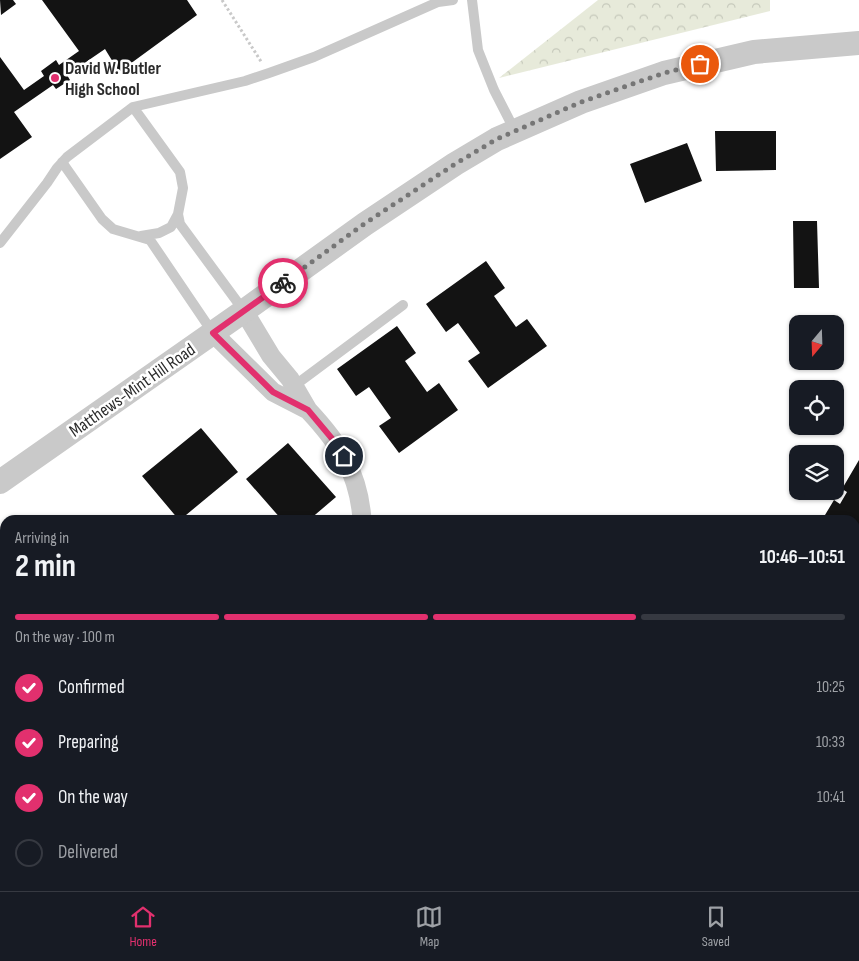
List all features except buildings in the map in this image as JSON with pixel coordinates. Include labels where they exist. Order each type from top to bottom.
[{"type":"street","name":"Matthews-Mint Hill Road","points":[[0,482],[213,333],[364,224],[455,164],[497,139],[581,102],[664,73],[754,52],[859,43]]},
{"type":"street","points":[[244,311],[271,356],[290,379],[308,410],[344,456],[358,493],[361,515]]},
{"type":"street","points":[[213,333],[273,392],[308,410]]},
{"type":"lane","points":[[0,243],[48,183],[56,168],[67,157],[133,107],[245,81],[269,73],[314,57],[438,2],[453,0]]},
{"type":"lane","points":[[472,0],[478,50],[494,90],[515,131]]},
{"type":"lane","points":[[133,107],[180,172],[183,188],[178,214],[170,228],[159,233],[140,236]]},
{"type":"lane","points":[[62,162],[102,219],[113,229],[150,240],[213,333]]},
{"type":"lane","points":[[178,214],[180,224],[244,311]]},
{"type":"lane","points":[[294,386],[403,306]]},
{"type":"path","points":[[222,0],[269,73]]},
{"type":"green space","points":[[598,0],[770,0],[770,11],[499,78]]},
{"type":"way so far","points":[[283,283],[364,224],[455,164],[497,139],[581,102],[664,73],[700,64]]},
{"type":"place","name":"David W. Butler High School","points":[[55,78]]},
{"type":"route","points":[[283,283],[213,333],[273,392],[308,410],[324,427],[344,456]]}]
